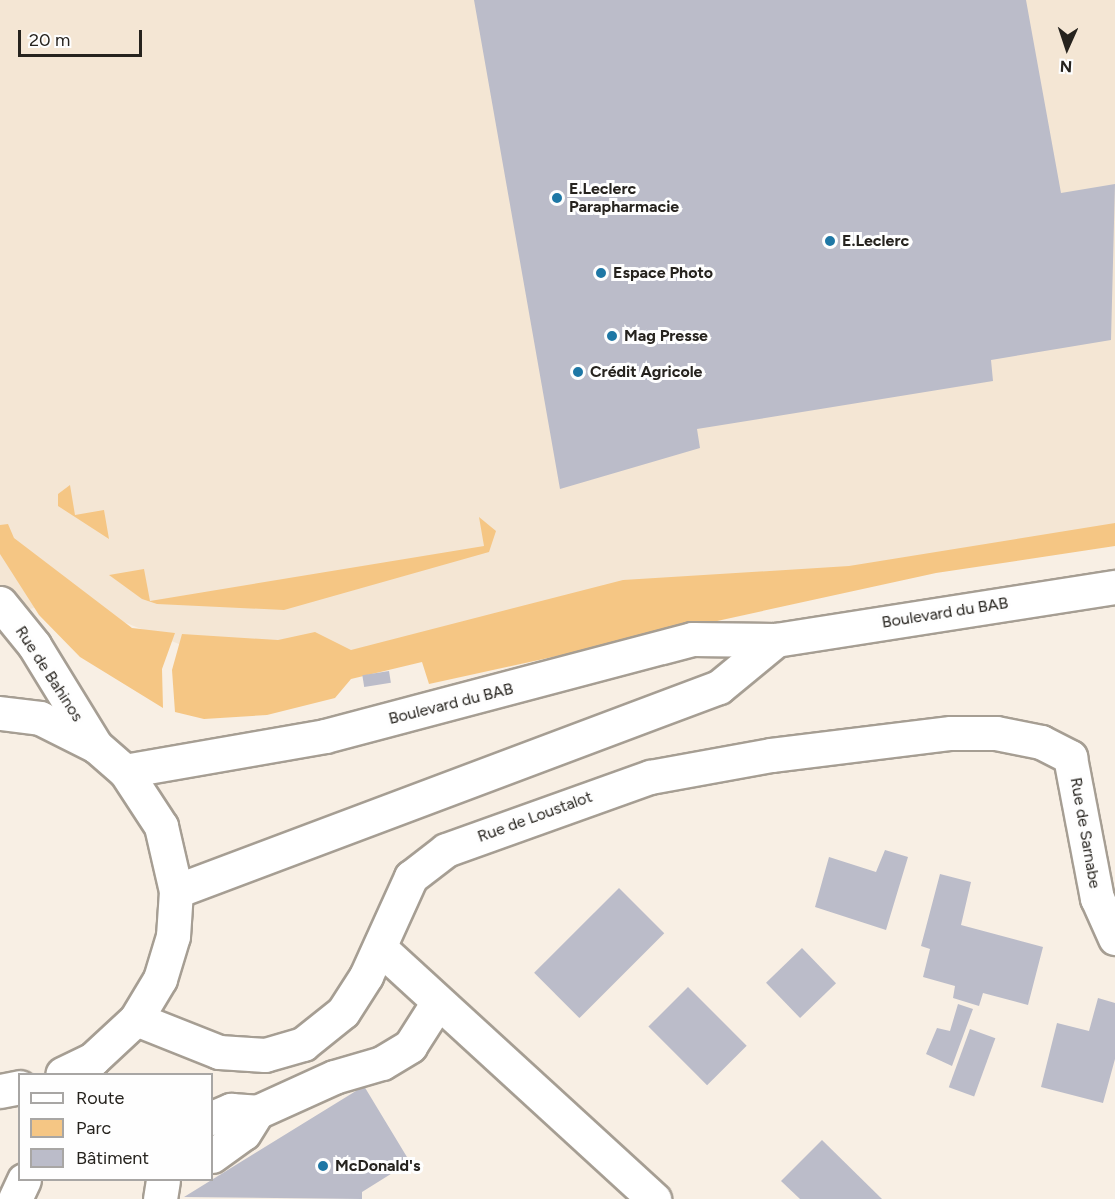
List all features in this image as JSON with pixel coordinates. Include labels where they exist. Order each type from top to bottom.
[{"type":"main road","name":"Boulevard du BAB","points":[[125,771],[325,736],[692,639],[776,640],[1115,587]]},
{"type":"main road","name":"Rue de Bahinos","points":[[0,603],[34,645],[96,746]]},
{"type":"main road","points":[[176,891],[719,687],[776,640]]},
{"type":"main road","points":[[0,713],[40,718],[96,746],[125,771],[161,826],[176,891],[173,936],[163,968],[136,1019],[88,1067],[66,1073]]},
{"type":"main road","name":"Rue de Loustalot","points":[[136,1019],[206,1049],[265,1055],[303,1044],[343,1012],[380,948],[411,877],[446,850],[650,777],[771,754],[951,733],[996,733],[1041,742]]},
{"type":"main road","name":"Rue de Sarnabe","points":[[1041,742],[1070,757],[1097,898],[1115,938]]},
{"type":"main road","points":[[380,948],[654,1199]]},
{"type":"main road","points":[[213,1118],[231,1110],[257,1112],[410,1046],[438,1002]]},
{"type":"main road","points":[[0,1091],[18,1087]]},
{"type":"main road","points":[[213,1155],[244,1133],[257,1112]]},
{"type":"main road","points":[[15,1199],[23,1181]]},
{"type":"main road","points":[[160,1199],[163,1181]]},
{"type":"shaded area","points":[[0,0],[1115,0],[1115,535],[269,680],[61,597],[0,621]]},
{"type":"green space","points":[[70,485],[75,515],[104,510],[109,539],[58,506],[58,494]]},
{"type":"green space","points":[[479,517],[496,531],[489,552],[284,610],[157,604],[142,599],[109,575],[144,569],[150,601],[484,546]]},
{"type":"green space","points":[[1115,523],[1115,546],[936,573],[429,684],[422,662],[351,679],[335,698],[267,715],[204,719],[175,712],[172,670],[182,634],[278,640],[315,632],[351,650],[623,580],[849,566]]},
{"type":"green space","points":[[8,524],[14,538],[132,628],[175,633],[162,669],[163,708],[80,657],[39,615],[0,554],[0,525]]},
{"type":"building","name":"E.Leclerc","points":[[474,0],[1026,0],[1061,193],[1115,184],[1111,340],[991,360],[993,381],[697,429],[700,448],[560,489]]},
{"type":"building","points":[[389,671],[391,683],[364,687],[362,675]]},
{"type":"building","points":[[885,850],[908,857],[886,930],[815,907],[829,857],[876,872]]},
{"type":"building","points":[[940,874],[971,882],[961,925],[1043,947],[1028,1005],[983,993],[979,1006],[953,998],[955,986],[923,977],[930,949],[921,946]]},
{"type":"building","points":[[619,888],[664,933],[579,1018],[534,973]]},
{"type":"building","points":[[802,948],[836,983],[800,1018],[766,983]]},
{"type":"building","points":[[688,987],[747,1046],[707,1085],[648,1027]]},
{"type":"building","points":[[1098,998],[1115,1003],[1115,1059],[1103,1103],[1041,1087],[1057,1023],[1089,1031]]},
{"type":"building","points":[[958,1004],[973,1009],[952,1066],[926,1054],[937,1028],[950,1031]]},
{"type":"building","points":[[970,1029],[995,1038],[974,1096],[949,1087]]},
{"type":"building","points":[[364,1086],[410,1162],[362,1192],[362,1199],[184,1197]]},
{"type":"building","points":[[822,1140],[882,1199],[800,1199],[781,1181]]},
{"type":"place","name":"E.Leclerc Parapharmacie","points":[[557,198]]},
{"type":"place","name":"E.Leclerc","points":[[830,241]]},
{"type":"place","name":"Espace Photo","points":[[601,273]]},
{"type":"place","name":"Mag Presse","points":[[612,336]]},
{"type":"place","name":"Crédit Agricole","points":[[578,372]]},
{"type":"place","name":"McDonald's","points":[[323,1166]]}]
